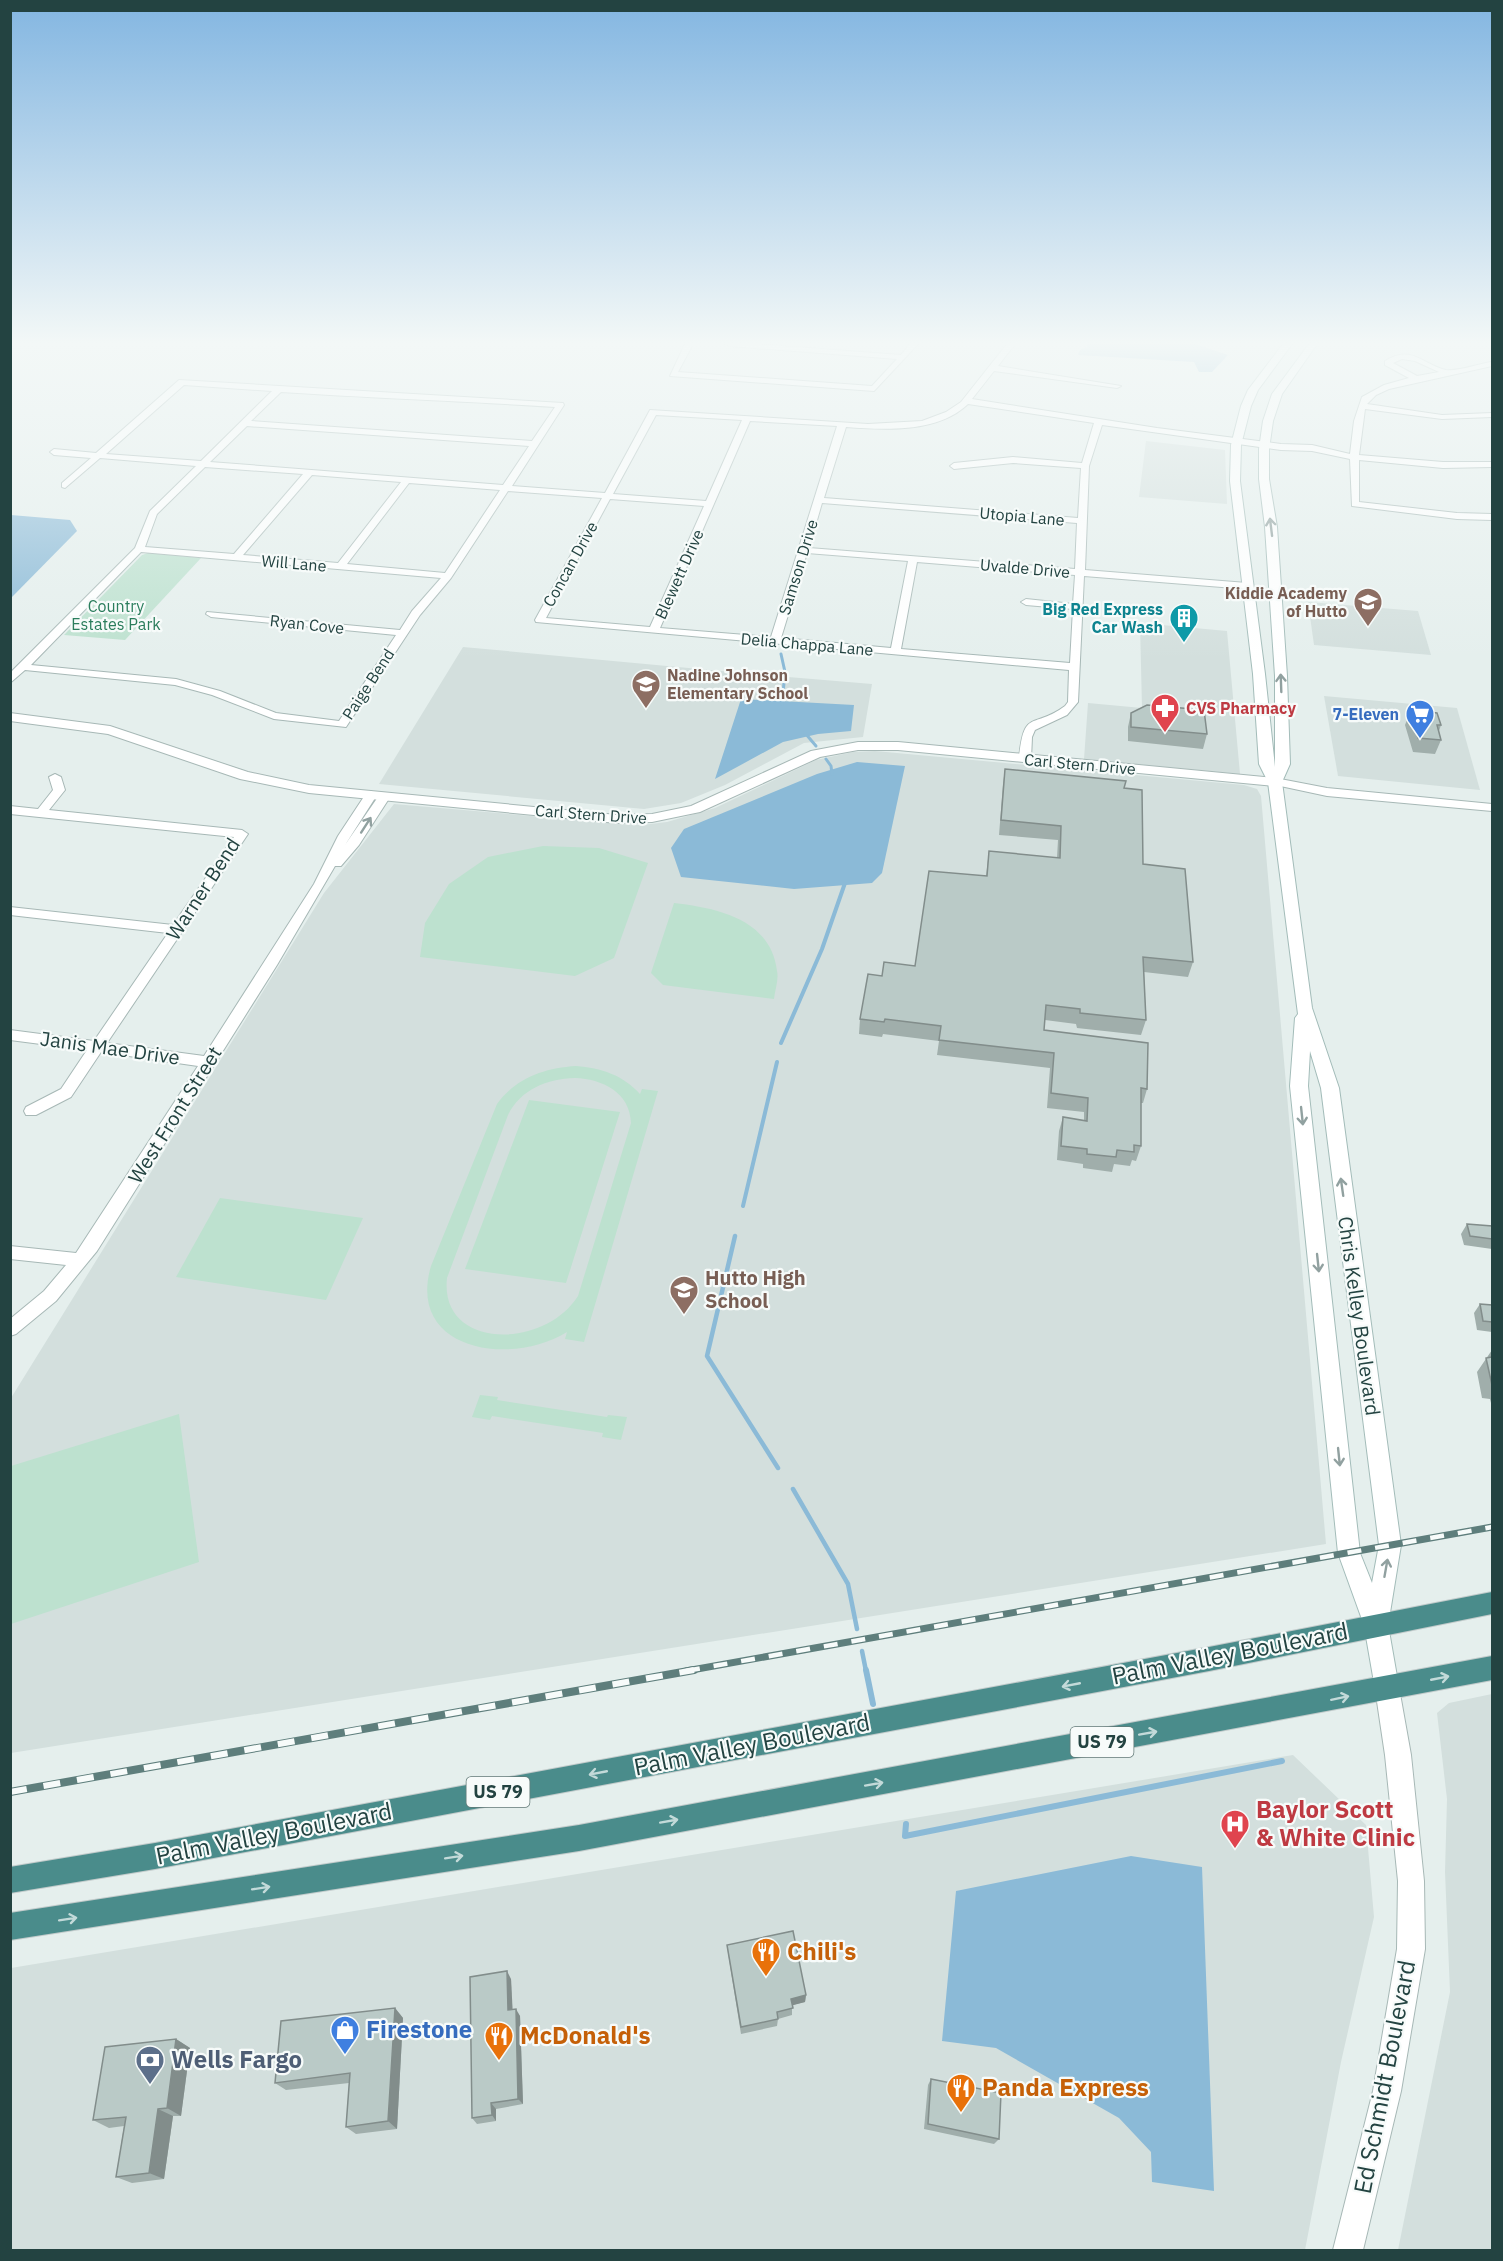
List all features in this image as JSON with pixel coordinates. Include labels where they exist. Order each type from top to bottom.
[{"type":"highway","name":"Palm Valley Boulevard","points":[[10,1880],[213,1846],[1492,1603]]},
{"type":"highway","name":"US 79","points":[[10,1927],[579,1838],[1492,1668]]},
{"type":"main road","name":"Chris Kelley Boulevard","points":[[1236,450],[1235,481],[1259,674],[1266,764],[1275,782],[1304,1008],[1330,1088],[1390,1545],[1376,1626]]},
{"type":"main road","name":"Chris Kelley Boulevard","points":[[1264,450],[1264,479],[1271,527],[1281,676],[1283,764],[1275,782]]},
{"type":"main road","name":"Carl Stern Drive","points":[[10,717],[110,730],[266,781],[377,796],[617,819],[667,816],[695,809],[816,754],[844,747],[898,746],[1275,782]]},
{"type":"main road","name":"Chris Kelley Boulevard","points":[[1304,1008],[1299,1086],[1349,1552],[1376,1626],[1387,1688]]},
{"type":"main road","name":"Ed Schmidt Boulevard","points":[[1348,2250],[1387,2091],[1411,1949],[1411,1881],[1398,1755],[1387,1688]]},
{"type":"street","points":[[65,485],[105,450]]},
{"type":"street","points":[[10,680],[139,549],[153,513],[217,450]]},
{"type":"street","name":"Paige Bend","points":[[23,667],[176,682],[216,693],[274,716],[342,725],[416,613],[448,576],[530,450]]},
{"type":"street","name":"Concan Drive","points":[[540,620],[633,450]]},
{"type":"street","name":"Blewett Drive","points":[[654,630],[733,450]]},
{"type":"street","name":"Samson Drive","points":[[775,641],[834,450]]},
{"type":"street","points":[[1025,759],[1027,736],[1031,727],[1071,707],[1086,466],[1091,450]]},
{"type":"street","points":[[1279,450],[1322,457],[1343,456],[1443,465],[1492,465]]},
{"type":"street","points":[[1355,450],[1355,504],[1492,518]]},
{"type":"street","points":[[54,452],[709,504]]},
{"type":"street","points":[[954,466],[1013,460],[1086,466]]},
{"type":"street","points":[[236,558],[310,472]]},
{"type":"street","points":[[340,567],[407,480]]},
{"type":"street","name":"Utopia Lane","points":[[819,500],[1082,521]]},
{"type":"street","name":"Will Lane","points":[[139,549],[448,576]]},
{"type":"street","name":"Uvalde Drive","points":[[803,550],[1247,586]]},
{"type":"street","points":[[895,652],[913,559]]},
{"type":"street","points":[[1026,602],[1078,607]]},
{"type":"street","name":"Ryan Cove","points":[[211,614],[402,633]]},
{"type":"street","name":"Delia Chappa Lane","points":[[540,620],[1074,668]]},
{"type":"street","points":[[41,813],[59,790],[55,777]]},
{"type":"street","name":"Carl Stern Drive","points":[[1275,782],[1325,783],[1492,798]]},
{"type":"street","name":"Carl Stern Drive","points":[[1275,782],[1327,792],[1492,808]]},
{"type":"street","name":"West Front Street","points":[[10,1329],[50,1296],[80,1260],[209,1062],[320,884],[355,842],[377,796]]},
{"type":"street","name":"Warner Bend","points":[[10,810],[242,834],[66,1093],[31,1112]]},
{"type":"street","points":[[10,911],[176,930]]},
{"type":"street","name":"Janis Mae Drive","points":[[10,1035],[209,1062]]},
{"type":"street","points":[[10,1252],[80,1260]]},
{"type":"shaded area","points":[[1145,450],[1225,450],[1227,504],[1139,497]]},
{"type":"shaded area","name":"Kiddie Academy of Hutto","points":[[1308,602],[1418,611],[1431,655],[1314,645]]},
{"type":"shaded area","points":[[1140,623],[1227,631],[1240,774],[1084,759],[1088,703],[1142,708]]},
{"type":"shaded area","name":"Nadine Johnson Elementary School","points":[[463,647],[872,684],[863,737],[804,743],[725,785],[681,803],[644,809],[379,784]]},
{"type":"shaded area","points":[[1324,696],[1457,708],[1480,790],[1338,776]]},
{"type":"shaded area","name":"Hutto High School","points":[[875,751],[1244,785],[1257,789],[1261,796],[1326,1544],[11,1753],[11,1398],[324,893],[394,804],[642,825],[667,822],[715,808],[816,760],[853,752]]},
{"type":"shaded area","points":[[1492,1694],[1492,2250],[1398,2250],[1450,1992],[1445,1872],[1447,1799],[1437,1713],[1449,1703]]},
{"type":"shaded area","points":[[1293,1755],[1366,1825],[1374,1917],[1341,2062],[1305,2250],[11,2250],[11,1968]]},
{"type":"green space","name":"Country Estates Park","points":[[148,553],[201,558],[125,640],[64,635],[142,555]]},
{"type":"green space","points":[[543,846],[599,848],[648,863],[614,958],[575,976],[420,957],[425,923],[449,884],[488,857]]},
{"type":"green space","points":[[674,903],[724,913],[753,928],[773,953],[777,974],[774,999],[663,985],[651,973]]},
{"type":"green space","points":[[576,1066],[603,1071],[619,1077],[640,1094],[642,1089],[658,1091],[584,1342],[565,1339],[567,1332],[544,1343],[519,1348],[493,1349],[469,1344],[448,1333],[434,1317],[427,1295],[431,1266],[497,1104],[513,1087],[532,1076],[553,1069]],"holes":[[[565,1079],[585,1079],[613,1089],[620,1095],[626,1103],[631,1123],[578,1296],[562,1314],[542,1326],[520,1333],[497,1334],[476,1330],[459,1319],[449,1302],[447,1278],[508,1115],[520,1098],[536,1087]]]},
{"type":"green space","points":[[529,1100],[620,1112],[566,1283],[465,1269]]},
{"type":"green space","points":[[220,1198],[363,1218],[326,1300],[176,1277]]},
{"type":"green space","points":[[480,1395],[498,1397],[497,1400],[607,1417],[608,1415],[627,1417],[621,1440],[602,1437],[603,1433],[492,1416],[490,1420],[472,1417]]},
{"type":"green space","points":[[179,1414],[199,1562],[11,1624],[11,1466]]},
{"type":"water","points":[[11,515],[70,520],[77,531],[11,598]]},
{"type":"water","points":[[741,699],[854,705],[851,731],[818,734],[783,742],[715,779]]},
{"type":"water","points":[[857,762],[905,766],[882,873],[872,883],[794,889],[681,877],[671,848],[684,829],[817,774]]},
{"type":"water","points":[[1131,1856],[1202,1867],[1214,2191],[1152,2182],[1151,2152],[1119,2118],[996,2048],[942,2041],[956,1891]]},
{"type":"building","points":[[1147,705],[1204,710],[1207,734],[1131,727],[1131,713]]},
{"type":"building","points":[[1411,710],[1437,713],[1441,725],[1437,725],[1441,740],[1418,738]]},
{"type":"building","points":[[1005,769],[1126,781],[1124,788],[1142,790],[1143,864],[1185,869],[1193,962],[1143,957],[1146,1020],[1080,1013],[1080,1009],[1046,1005],[1044,1030],[1148,1043],[1147,1089],[1141,1088],[1141,1146],[1134,1145],[1134,1152],[1117,1150],[1116,1157],[1087,1154],[1087,1149],[1061,1146],[1063,1117],[1087,1121],[1088,1098],[1051,1093],[1054,1053],[939,1040],[941,1026],[885,1019],[884,1022],[860,1019],[868,974],[882,976],[884,962],[915,966],[929,871],[987,876],[989,851],[1060,858],[1061,826],[1001,820]]},
{"type":"building","points":[[1467,1224],[1492,1226],[1492,1239],[1470,1236]]},
{"type":"building","points":[[1480,1304],[1492,1305],[1492,1322],[1483,1321]]},
{"type":"building","points":[[1492,1357],[1492,1385],[1486,1358]]},
{"type":"building","name":"Chili's","points":[[793,1931],[806,1995],[791,1999],[793,2008],[777,2012],[778,2019],[741,2027],[727,1945]]},
{"type":"building","name":"McDonald's","points":[[507,1971],[508,2010],[516,2009],[518,2099],[491,2103],[492,2115],[472,2118],[470,1977]]},
{"type":"building","name":"Firestone","points":[[395,2008],[388,2121],[346,2127],[350,2073],[275,2083],[281,2021]]},
{"type":"building","name":"Wells Fargo","points":[[176,2039],[167,2108],[158,2109],[149,2173],[116,2177],[126,2117],[93,2120],[105,2047]]},
{"type":"building","name":"Panda Express","points":[[931,2079],[1001,2093],[999,2139],[928,2124]]},
{"type":"waterway","points":[[781,654],[785,672],[782,704]]},
{"type":"waterway","points":[[805,733],[816,746]]},
{"type":"waterway","points":[[826,759],[831,766],[832,774]]},
{"type":"waterway","points":[[781,1043],[822,949],[845,883]]},
{"type":"waterway","points":[[743,1206],[777,1062]]},
{"type":"waterway","points":[[735,1236],[707,1356],[778,1468]]},
{"type":"waterway","points":[[793,1489],[848,1584],[857,1629]]},
{"type":"waterway","points":[[862,1651],[866,1671]]},
{"type":"waterway","points":[[866,1670],[873,1704]]},
{"type":"waterway","points":[[906,1824],[905,1836],[1282,1761]]},
{"type":"railway","points":[[686,1671],[1492,1527]]},
{"type":"railway","points":[[10,1792],[694,1670]]},
{"type":"place","name":"Kiddie Academy of Hutto","points":[[1368,628]]},
{"type":"place","name":"Big Red Express Car Wash","points":[[1184,644]]},
{"type":"place","name":"Nadine Johnson Elementary School","points":[[646,710]]},
{"type":"place","name":"CVS Pharmacy","points":[[1165,734]]},
{"type":"place","name":"7-Eleven","points":[[1420,740]]},
{"type":"place","name":"Hutto High School","points":[[684,1316]]},
{"type":"place","name":"Baylor Scott & White Clinic","points":[[1235,1850]]},
{"type":"place","name":"Chili's","points":[[766,1978]]},
{"type":"place","name":"Firestone","points":[[345,2056]]},
{"type":"place","name":"McDonald's","points":[[499,2062]]},
{"type":"place","name":"Wells Fargo","points":[[150,2086]]},
{"type":"place","name":"Panda Express","points":[[961,2114]]}]
